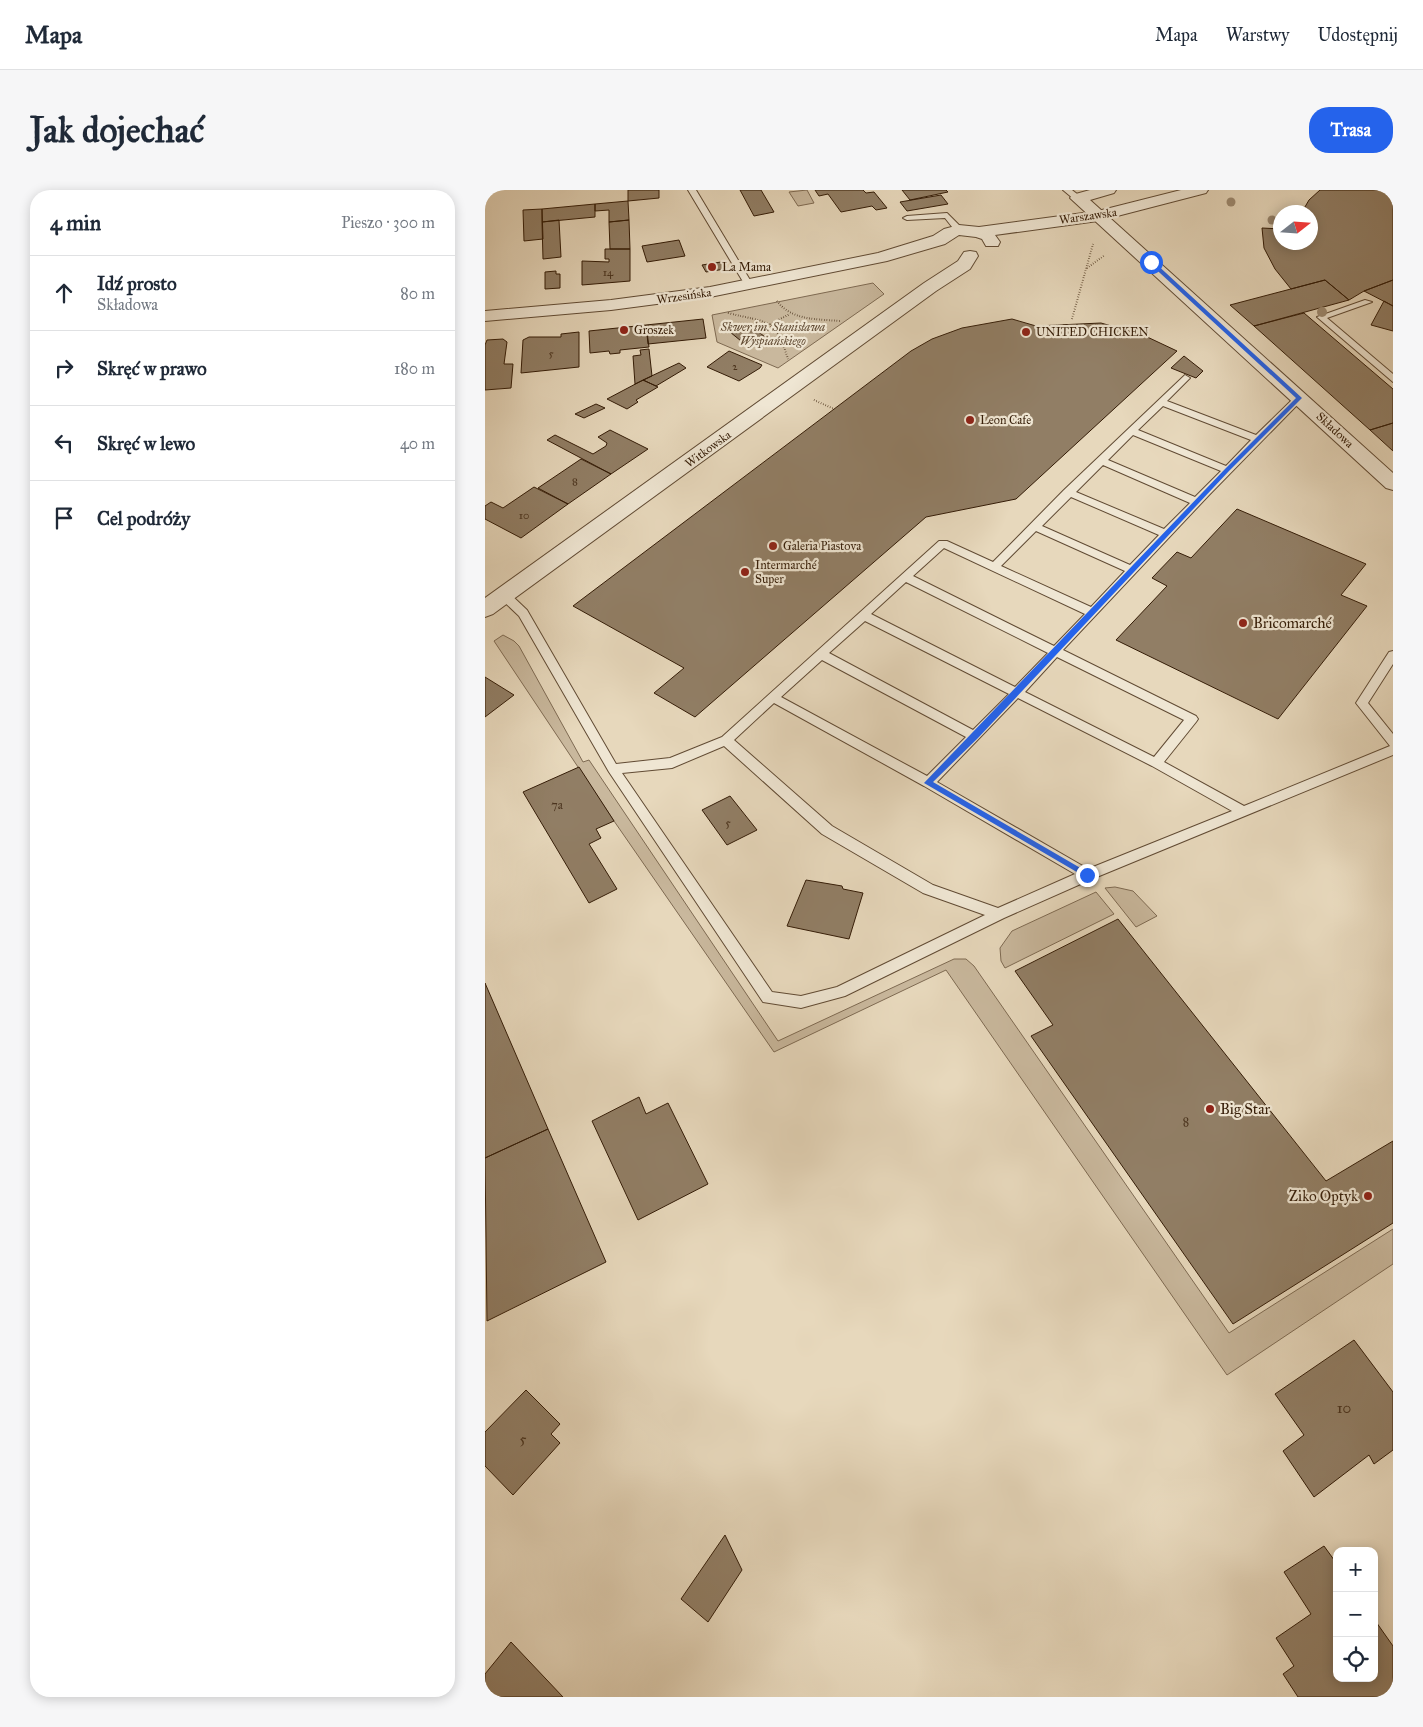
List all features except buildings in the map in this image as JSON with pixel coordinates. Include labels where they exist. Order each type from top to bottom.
[{"type":"street","points":[[1072,194],[1108,190]]},
{"type":"street","name":"Warszawska","points":[[970,256],[981,254],[990,248],[985,237],[1034,224],[1097,216],[1200,190]]},
{"type":"street","name":"Składowa","points":[[1072,194],[1151,262],[1393,484]]},
{"type":"street","points":[[906,255],[929,273],[950,232],[959,230],[985,237]]},
{"type":"street","name":"Wrzesińska","points":[[881,257],[906,255],[942,246]]},
{"type":"street","name":"Wrzesińska","points":[[485,316],[640,302],[749,285],[942,246]]},
{"type":"street","points":[[942,246],[970,256]]},
{"type":"street","name":"Witkowska","points":[[485,609],[929,273],[964,265],[970,256]]},
{"type":"lane","points":[[692,190],[749,285]]},
{"type":"lane","points":[[907,218],[947,215],[959,230]]},
{"type":"lane","points":[[1368,302],[1321,317],[1393,379]]},
{"type":"lane","points":[[994,567],[1068,492],[1163,402],[1185,378]]},
{"type":"lane","points":[[928,783],[975,736],[1227,470],[1299,398]]},
{"type":"lane","points":[[1163,402],[1257,439]]},
{"type":"lane","points":[[1132,431],[1227,470]]},
{"type":"lane","points":[[1102,461],[1197,502]]},
{"type":"lane","points":[[1068,492],[1166,534]]},
{"type":"lane","points":[[1034,526],[1132,570]]},
{"type":"lane","points":[[613,770],[672,762],[726,740],[943,543],[1091,612]]},
{"type":"lane","points":[[905,576],[1192,719],[1156,763]]},
{"type":"lane","points":[[504,595],[523,613],[613,770],[768,998],[801,1002],[840,992],[999,914],[1087,875],[1393,750]]},
{"type":"lane","points":[[863,615],[1156,763],[1243,810]]},
{"type":"lane","points":[[820,654],[975,736]]},
{"type":"lane","points":[[1393,655],[1362,703],[1393,743]]},
{"type":"lane","points":[[772,697],[928,783],[1087,875]]},
{"type":"lane","points":[[726,740],[827,830],[928,889],[999,914]]},
{"type":"path","points":[[1072,319],[1093,241]]},
{"type":"path","points":[[1087,268],[1107,254]]},
{"type":"path","points":[[775,297],[780,307],[791,313],[842,321]]},
{"type":"path","points":[[725,312],[750,317],[770,324],[781,337],[785,355],[791,364]]},
{"type":"path","points":[[770,324],[791,313]]},
{"type":"path","points":[[817,402],[834,409]]},
{"type":"green space","points":[[807,190],[814,203],[798,206],[789,192]]},
{"type":"green space","name":"Skwer im. Stanisława Wyspiańskiego","points":[[873,283],[884,294],[778,368],[717,342],[712,315]]},
{"type":"green space","points":[[503,635],[519,646],[583,762],[589,760],[778,1041],[954,959],[966,959],[974,966],[1229,1333],[1393,1229],[1393,1264],[1227,1375],[946,970],[774,1052],[614,821],[494,641]]},
{"type":"green space","points":[[1115,887],[1133,891],[1157,916],[1136,927],[1105,888]]},
{"type":"green space","points":[[1096,892],[1114,914],[1005,968],[1001,961],[1000,948],[1012,931]]},
{"type":"place","name":"La Mama","points":[[712,267]]},
{"type":"place","name":"Groszek","points":[[624,330]]},
{"type":"place","name":"UNITED CHICKEN","points":[[1026,332]]},
{"type":"place","name":"Leon Cafe","points":[[970,420]]},
{"type":"place","name":"Galeria Piastova","points":[[773,546]]},
{"type":"place","name":"Intermarché Super","points":[[745,572]]},
{"type":"place","name":"Bricomarché","points":[[1243,623]]},
{"type":"place","name":"Big Star","points":[[1210,1109]]},
{"type":"place","name":"Ziko Optyk","points":[[1368,1196]]},
{"type":"route","points":[[1087,875],[928,783],[975,736],[1227,470],[1299,398],[1151,262]]}]
